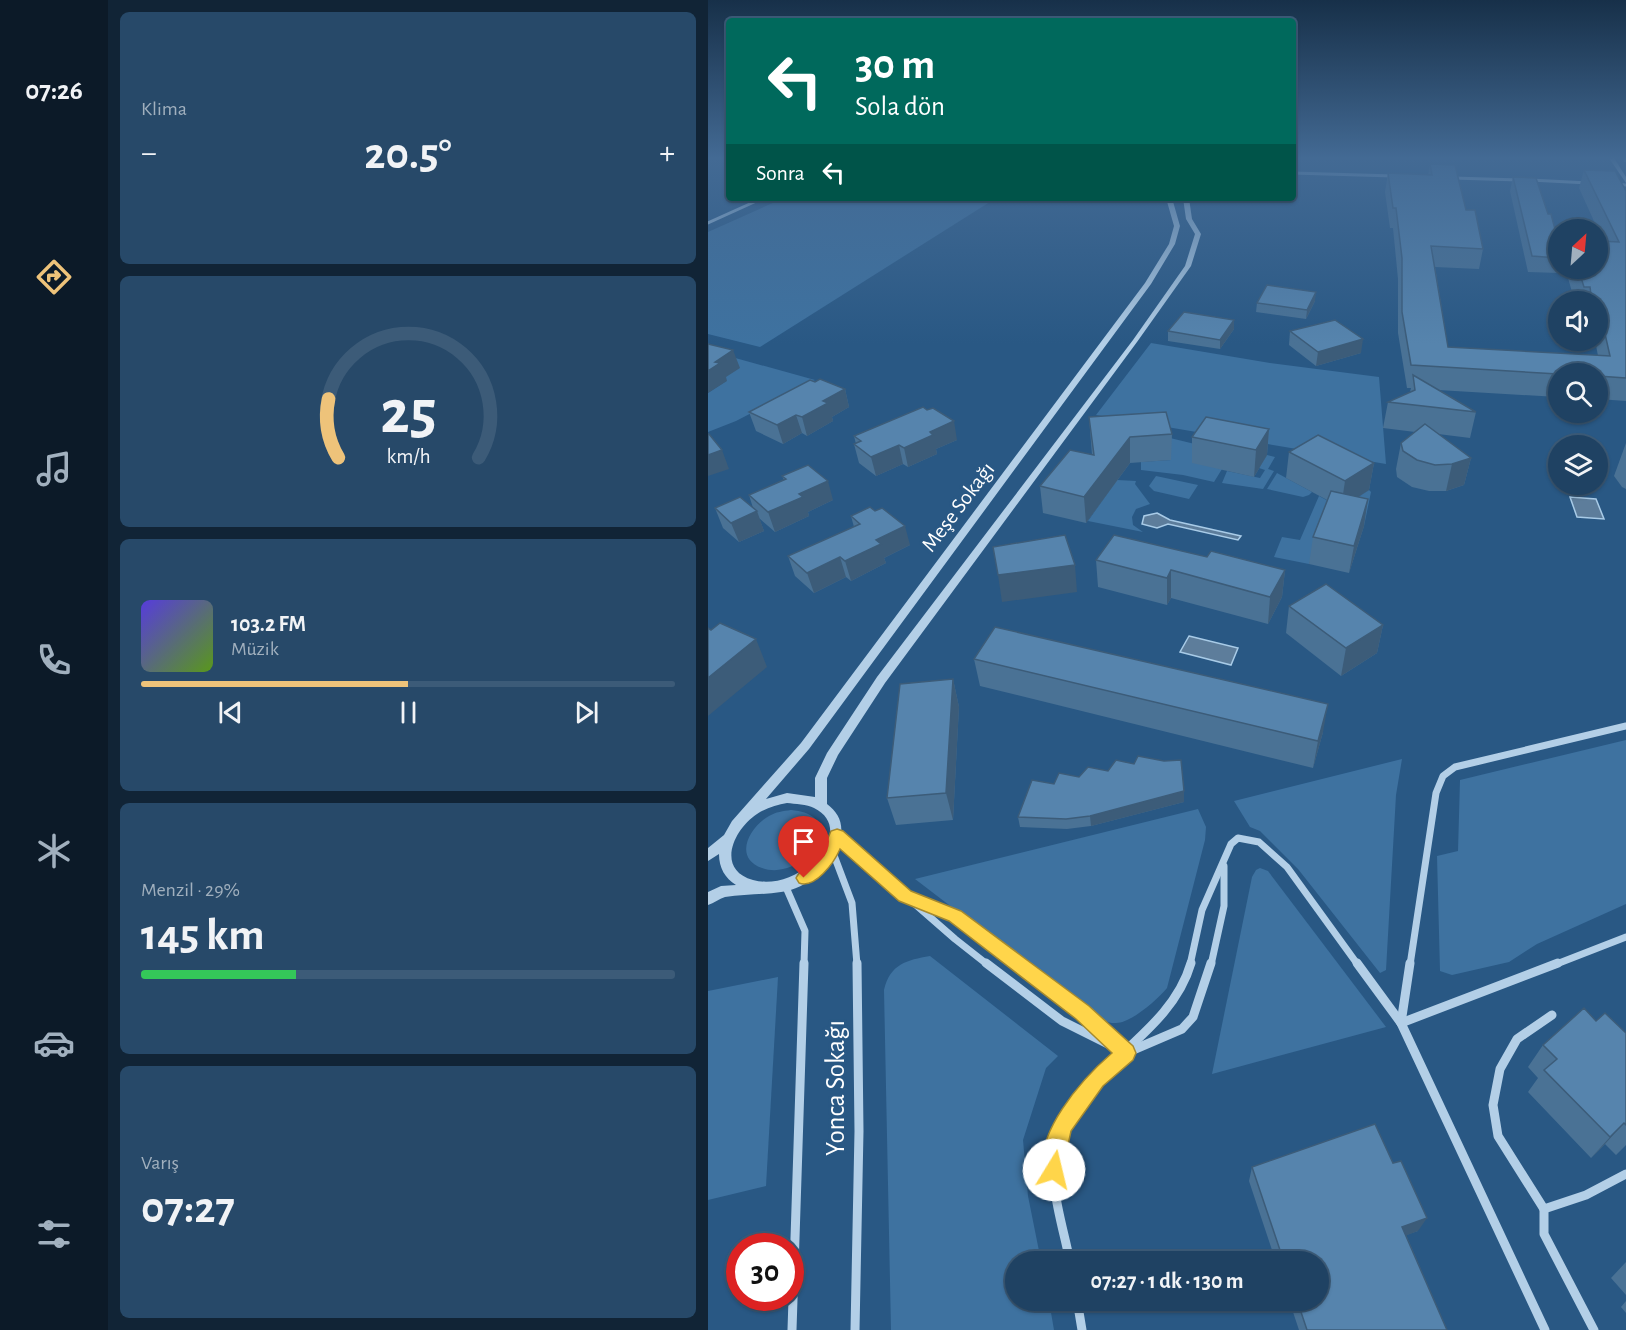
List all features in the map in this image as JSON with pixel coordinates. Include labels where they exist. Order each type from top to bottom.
[{"type":"street","name":"Meşe Sokağı","points":[[736,825],[805,746],[1148,284],[1172,244],[1178,226],[1176,220]]},
{"type":"street","name":"Meşe Sokağı","points":[[820,802],[821,778],[833,753],[857,716],[1052,455],[1188,266],[1198,234],[1190,220]]},
{"type":"street","points":[[1401,1023],[1436,793],[1443,776],[1455,767],[1626,726]]},
{"type":"street","points":[[708,856],[727,839],[736,825],[750,812],[768,802],[787,798],[805,798],[820,802],[831,811],[837,823],[837,836],[832,850],[821,865],[804,878],[785,885],[721,892],[708,899]]},
{"type":"street","points":[[837,836],[955,939],[1062,1021],[1126,1053],[1182,1029],[1193,1017],[1213,958],[1224,906],[1224,862]]},
{"type":"street","points":[[1068,1251],[1054,1170],[1056,1149],[1063,1126],[1096,1079],[1126,1053],[1176,998],[1186,978],[1206,898],[1232,844],[1238,838],[1259,842],[1287,867],[1401,1023],[1545,1330]]},
{"type":"street","points":[[727,839],[723,854],[726,867],[735,879],[748,886],[765,888]]},
{"type":"street","name":"Yonca Sokağı","points":[[832,850],[852,903],[857,965],[859,1131],[855,1330]]},
{"type":"street","name":"Yonca Sokağı","points":[[785,885],[805,931],[803,1059],[792,1330]]},
{"type":"street","points":[[905,896],[955,916],[1082,1012],[1126,1053]]},
{"type":"street","points":[[1401,1023],[1626,938]]},
{"type":"street","points":[[1552,1015],[1516,1039],[1500,1069],[1493,1105],[1498,1136],[1544,1209],[1544,1234],[1594,1330]]},
{"type":"street","points":[[1544,1209],[1570,1203],[1601,1189],[1626,1174]]},
{"type":"street","points":[[1079,1311],[1082,1330]]},
{"type":"shaded area","points":[[735,220],[961,220],[760,347],[708,334],[708,232]]},
{"type":"shaded area","points":[[1151,343],[1270,363],[1379,377],[1386,464],[1096,415]]},
{"type":"shaded area","points":[[721,354],[815,380],[736,421],[708,432],[708,393],[726,381]]},
{"type":"shaded area","points":[[1166,437],[1203,446],[1222,469],[1214,482],[1183,475],[1141,470],[1141,462],[1171,460]]},
{"type":"shaded area","points":[[1267,455],[1275,457],[1268,469],[1274,471],[1263,489],[1222,483],[1227,471],[1260,478],[1265,470],[1259,468]]},
{"type":"shaded area","points":[[1277,473],[1312,492],[1303,497],[1267,489]]},
{"type":"shaded area","points":[[1156,476],[1198,485],[1189,499],[1154,491],[1149,486]]},
{"type":"shaded area","points":[[1117,480],[1136,481],[1135,484],[1150,504],[1136,509],[1132,517],[1133,525],[1143,532],[1088,521]]},
{"type":"shaded area","points":[[1369,490],[1371,492],[1364,526],[1327,518],[1309,564],[1274,557],[1282,537],[1300,540],[1319,496],[1341,508]]},
{"type":"shaded area","points":[[1570,497],[1596,499],[1604,519],[1577,517]]},
{"type":"shaded area","points":[[1157,513],[1170,520],[1241,536],[1238,540],[1168,524],[1157,528],[1142,524],[1144,516]]},
{"type":"shaded area","points":[[1189,636],[1238,648],[1231,665],[1180,652]]},
{"type":"shaded area","points":[[1626,740],[1626,904],[1537,944],[1509,962],[1452,975],[1440,971],[1437,856],[1458,851],[1460,780]]},
{"type":"shaded area","points":[[1402,759],[1396,795],[1386,970],[1380,973],[1298,869],[1260,831],[1250,827],[1234,801]]},
{"type":"shaded area","points":[[1198,809],[1206,827],[1205,840],[1167,988],[1143,1010],[1122,1022],[1110,1023],[1093,1015],[915,879]]},
{"type":"shaded area","points":[[791,810],[809,815],[818,823],[820,835],[815,846],[806,858],[793,866],[778,870],[762,868],[753,863],[746,850],[747,842],[755,827],[772,815]]},
{"type":"shaded area","points":[[1260,868],[1268,871],[1386,1027],[1212,1074],[1252,877]]},
{"type":"shaded area","points":[[930,956],[1058,1056],[1046,1068],[1023,1140],[1028,1196],[1039,1251],[1005,1251],[1005,1311],[1051,1311],[1054,1330],[891,1330],[884,990],[890,974],[901,965],[914,959]]},
{"type":"shaded area","points":[[778,977],[766,1186],[708,1200],[708,991]]},
{"type":"building","points":[[1397,220],[1477,220],[1483,249],[1431,246],[1448,347],[1610,356],[1608,291],[1591,291],[1590,287],[1584,287],[1581,279],[1608,279],[1608,241],[1619,242],[1608,220],[1626,220],[1626,378],[1608,377],[1608,363],[1548,363],[1548,373],[1411,365],[1402,312],[1402,258]]},
{"type":"building","points":[[1523,220],[1548,220],[1548,257],[1532,256]]},
{"type":"building","points":[[1267,285],[1316,292],[1307,310],[1257,303]]},
{"type":"building","points":[[1184,312],[1234,320],[1220,340],[1168,331]]},
{"type":"building","points":[[1335,320],[1363,339],[1318,352],[1290,331]]},
{"type":"building","points":[[708,344],[733,350],[715,362],[720,363],[708,371]]},
{"type":"building","points":[[1413,375],[1476,412],[1388,402],[1415,390]]},
{"type":"building","points":[[820,379],[845,389],[823,401],[828,403],[802,417],[796,415],[777,425],[749,412],[810,380],[815,382]]},
{"type":"building","points":[[923,407],[927,410],[933,408],[954,421],[930,432],[933,435],[904,448],[899,445],[871,457],[854,444],[861,441],[854,436]]},
{"type":"building","points":[[1166,412],[1172,434],[1130,437],[1084,497],[1040,486],[1070,450],[1094,455],[1089,417]]},
{"type":"building","points":[[1206,417],[1269,429],[1256,450],[1192,437]]},
{"type":"building","points":[[1425,424],[1471,458],[1452,464],[1435,465],[1417,460],[1403,451],[1401,443]]},
{"type":"building","points":[[709,434],[722,450],[708,455]]},
{"type":"building","points":[[1318,435],[1374,463],[1345,481],[1289,452]]},
{"type":"building","points":[[808,465],[828,481],[799,494],[803,497],[768,512],[749,495],[786,479],[782,476]]},
{"type":"building","points":[[1331,491],[1368,499],[1354,546],[1313,537]]},
{"type":"building","points":[[740,497],[757,511],[731,523],[715,508]]},
{"type":"building","points":[[870,507],[875,511],[882,508],[905,526],[876,540],[881,544],[845,561],[840,557],[807,573],[788,556],[860,524],[851,516]]},
{"type":"building","points":[[1065,535],[1075,565],[998,575],[993,547]]},
{"type":"building","points":[[1114,535],[1207,557],[1211,551],[1285,570],[1270,597],[1171,570],[1167,578],[1096,560]]},
{"type":"building","points":[[1326,584],[1383,625],[1346,648],[1289,606]]},
{"type":"building","points":[[720,623],[756,639],[708,678],[708,628],[711,630]]},
{"type":"building","points":[[995,627],[1328,704],[1318,741],[974,659]]},
{"type":"building","points":[[953,679],[946,793],[887,798],[900,684]]},
{"type":"building","points":[[1138,756],[1164,761],[1181,760],[1184,791],[1090,816],[1066,819],[1018,817],[1032,780],[1054,784],[1059,773],[1079,777],[1088,767],[1108,771],[1116,760],[1134,764]]},
{"type":"building","points":[[1584,1008],[1596,1021],[1605,1013],[1626,1033],[1626,1125],[1624,1123],[1610,1137],[1544,1070],[1557,1059],[1543,1045]]},
{"type":"building","points":[[1375,1124],[1393,1163],[1401,1161],[1427,1218],[1402,1227],[1447,1330],[1307,1330],[1301,1311],[1329,1311],[1329,1251],[1280,1251],[1252,1167]]},
{"type":"route","points":[[804,878],[821,865],[832,850],[837,836],[905,896],[955,916],[1082,1012],[1126,1053],[1096,1079],[1070,1114],[1063,1126],[1056,1149],[1054,1170]]}]
